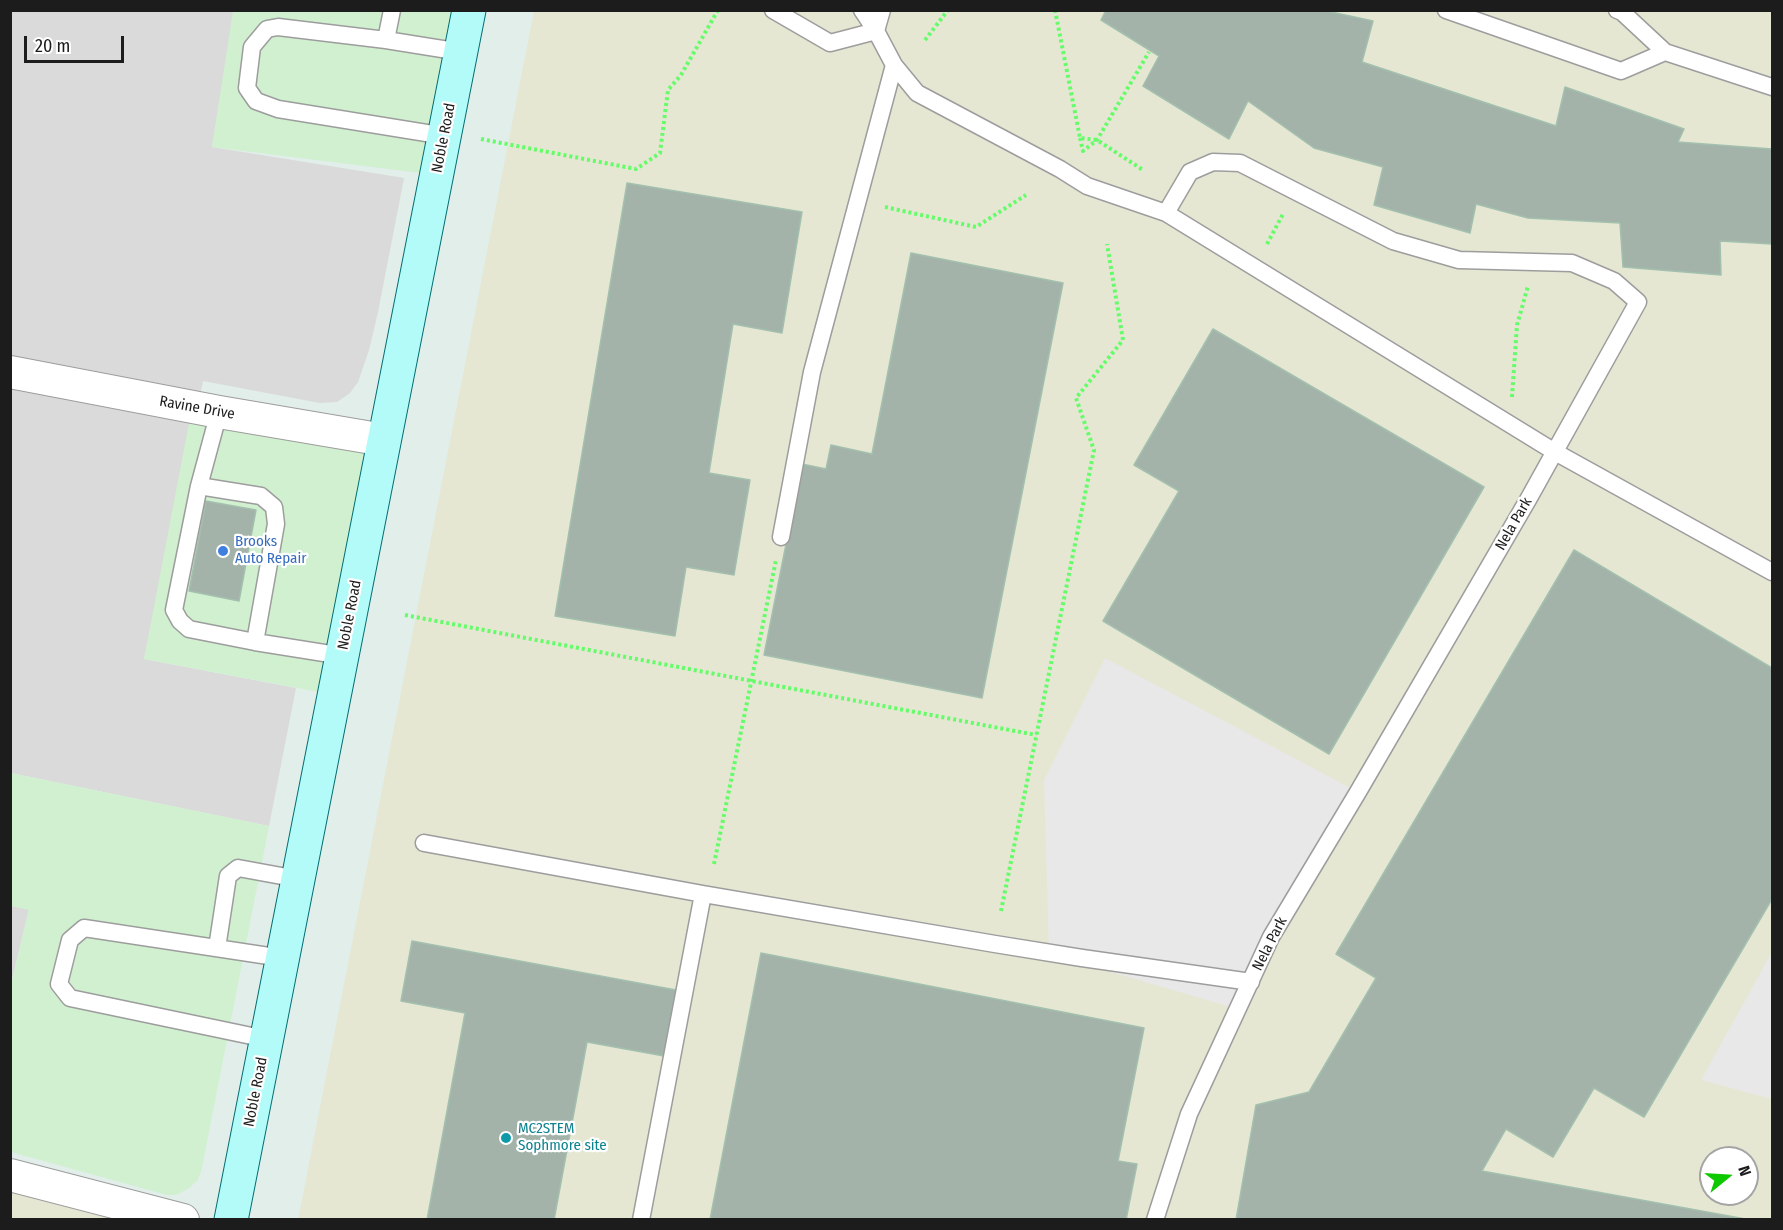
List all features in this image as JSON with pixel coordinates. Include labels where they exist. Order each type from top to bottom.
[{"type":"main road","name":"Noble Road","points":[[231,1220],[469,10]]},
{"type":"street","name":"Ravine Drive","points":[[10,372],[384,441]]},
{"type":"street","points":[[10,1175],[183,1220]]},
{"type":"lane","points":[[386,40],[392,10]]},
{"type":"lane","points":[[773,10],[830,43],[876,31]]},
{"type":"lane","points":[[862,10],[894,65],[917,93],[1060,169],[1087,186],[1166,213],[1555,452],[1773,572]]},
{"type":"lane","points":[[876,31],[882,10]]},
{"type":"lane","points":[[1446,10],[1621,71],[1665,52]]},
{"type":"lane","points":[[1617,10],[1665,52],[1773,87]]},
{"type":"lane","points":[[445,136],[278,109],[256,101],[247,88],[252,47],[267,29],[278,27],[461,52]]},
{"type":"lane","points":[[781,537],[813,372],[894,65]]},
{"type":"lane","name":"Nela Park","points":[[1155,1220],[1189,1114],[1271,937],[1359,792],[1555,452],[1638,302],[1614,280],[1572,263],[1459,260],[1393,241],[1240,164],[1213,162],[1190,172],[1166,213]]},
{"type":"lane","points":[[219,412],[199,486],[174,610],[180,621],[189,628],[255,642],[343,656]]},
{"type":"lane","points":[[199,486],[261,496],[274,507],[276,524],[255,642]]},
{"type":"lane","points":[[424,843],[703,894],[1082,958],[1251,982]]},
{"type":"lane","points":[[217,948],[228,876],[238,868],[298,879]]},
{"type":"lane","points":[[641,1220],[703,894]]},
{"type":"lane","points":[[266,1039],[70,998],[59,984],[70,940],[84,928],[282,958]]},
{"type":"path","points":[[481,139],[636,169],[660,153],[668,90],[681,75],[718,10]]},
{"type":"path","points":[[925,40],[948,10]]},
{"type":"path","points":[[1055,10],[1083,151],[1097,140],[1149,52]]},
{"type":"path","points":[[1080,138],[1097,140],[1143,170]]},
{"type":"path","points":[[885,207],[976,227],[1026,195]]},
{"type":"path","points":[[1264,249],[1286,208]]},
{"type":"path","points":[[1001,911],[1094,450],[1076,398],[1123,340],[1107,244]]},
{"type":"path","points":[[1512,397],[1517,326],[1528,285]]},
{"type":"path","points":[[714,864],[781,537]]},
{"type":"path","points":[[405,615],[1036,735]]},
{"type":"shaded area","points":[[10,11],[234,11],[212,147],[404,178],[369,350],[358,382],[350,393],[337,402],[320,403],[203,381],[144,659],[296,688],[269,826],[11,773]]},
{"type":"shaded area","points":[[233,11],[469,11],[437,175],[212,147]]},
{"type":"shaded area","points":[[534,11],[1772,11],[1772,1219],[298,1220]]},
{"type":"shaded area","points":[[192,407],[384,440],[335,695],[144,659]]},
{"type":"shaded area","points":[[1105,658],[1358,792],[1238,1009],[1049,954],[1044,780]]},
{"type":"shaded area","points":[[11,773],[269,826],[201,1172],[197,1181],[176,1195],[167,1195],[11,1152],[11,984],[29,910],[11,906]]},
{"type":"shaded area","points":[[11,906],[29,909],[11,984]]},
{"type":"shaded area","points":[[1772,952],[1772,1099],[1701,1080]]},
{"type":"shaded area","points":[[10,1175],[183,1219],[11,1219]]},
{"type":"building","points":[[1106,10],[1322,10],[1373,21],[1362,62],[1556,126],[1565,87],[1684,129],[1678,142],[1772,149],[1772,244],[1720,241],[1721,275],[1623,267],[1620,223],[1528,218],[1476,204],[1470,233],[1374,205],[1383,167],[1314,148],[1248,101],[1229,139],[1143,86],[1159,56],[1101,20]]},
{"type":"building","points":[[627,183],[802,212],[782,333],[733,324],[709,473],[750,480],[734,575],[686,567],[675,636],[555,616]]},
{"type":"building","points":[[911,253],[1063,283],[982,698],[764,655],[802,464],[826,469],[831,445],[872,454]]},
{"type":"building","points":[[1213,329],[1484,487],[1329,754],[1103,621],[1179,491],[1134,465]]},
{"type":"building","name":"Brooks Auto Repair","points":[[206,501],[256,510],[239,601],[189,591]]},
{"type":"building","points":[[1574,550],[1772,668],[1772,899],[1644,1117],[1594,1088],[1553,1157],[1506,1129],[1482,1171],[1751,1220],[1236,1220],[1256,1105],[1309,1092],[1376,978],[1336,954]]},
{"type":"building","name":"MC2STEM Sophmore site","points":[[412,941],[676,990],[664,1056],[587,1042],[554,1220],[427,1220],[465,1013],[401,1001]]},
{"type":"building","points":[[761,953],[1144,1028],[1118,1161],[1137,1164],[1126,1220],[710,1220]]},
{"type":"place","name":"Brooks Auto Repair","points":[[223,551]]},
{"type":"place","name":"MC2STEM Sophmore site","points":[[506,1138]]}]
